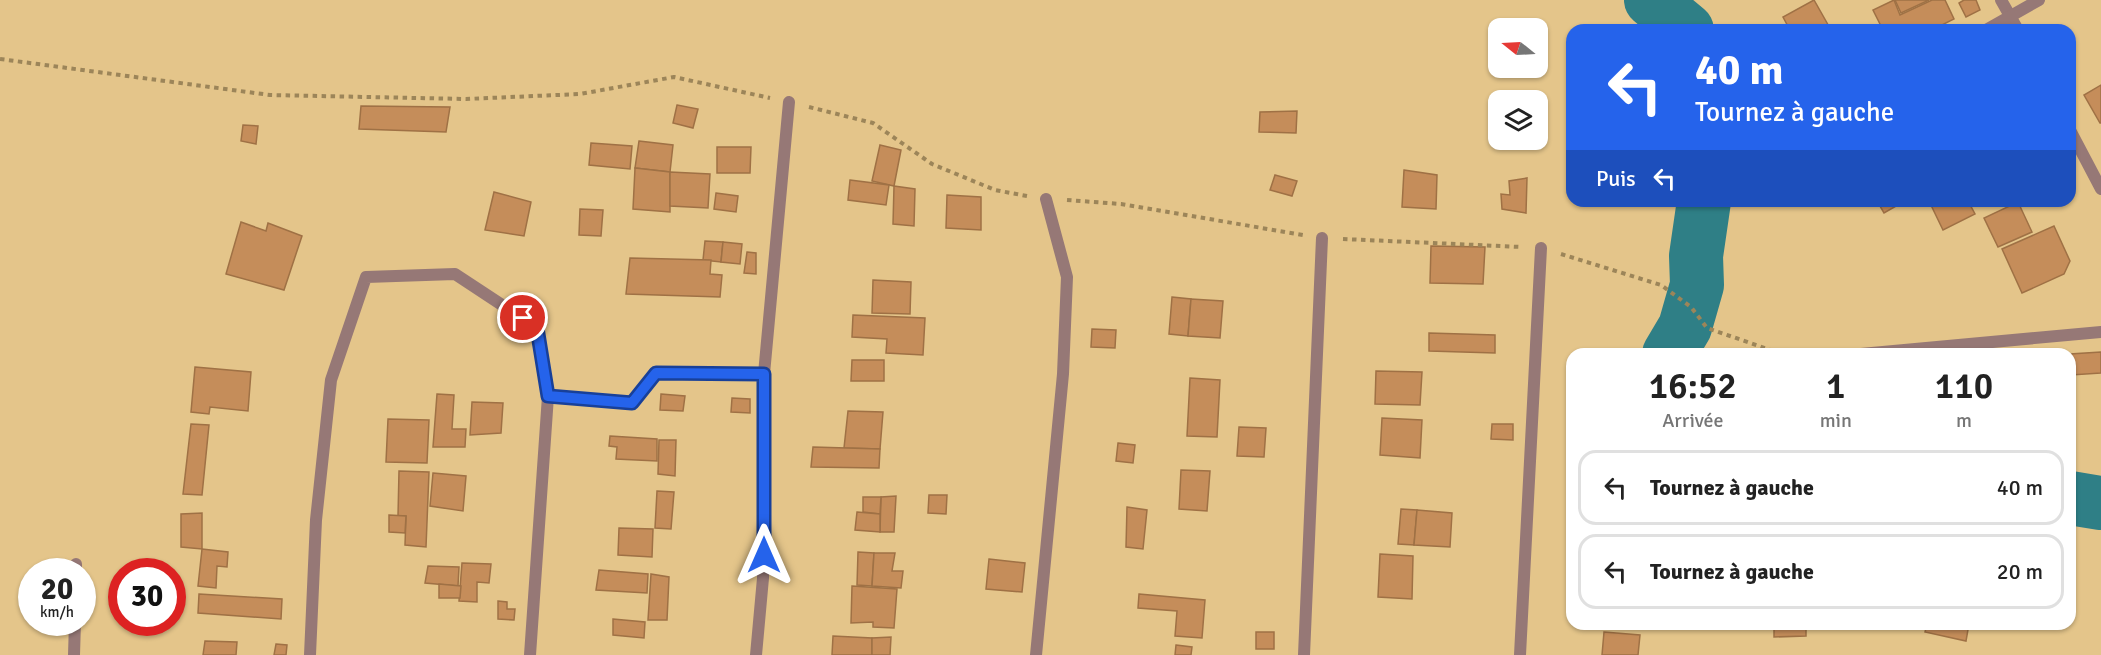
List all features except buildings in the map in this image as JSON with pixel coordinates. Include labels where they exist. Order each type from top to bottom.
[{"type":"street","points":[[2001,0],[2015,24]]},
{"type":"street","points":[[1996,24],[2040,0]]},
{"type":"street","points":[[756,655],[764,578],[764,374],[789,102]]},
{"type":"street","points":[[2076,141],[2101,189]]},
{"type":"street","points":[[1036,655],[1063,374],[1067,277],[1046,199]]},
{"type":"street","points":[[1304,655],[1322,238]]},
{"type":"street","points":[[1520,655],[1541,248]]},
{"type":"street","points":[[310,655],[316,520],[331,380],[366,277],[455,274],[537,328],[548,396],[530,655]]},
{"type":"street","points":[[1926,348],[2101,332]]},
{"type":"street","points":[[548,396],[632,403],[656,373],[764,374]]},
{"type":"street","points":[[74,655],[75,636]]},
{"type":"path","points":[[0,59],[270,95],[466,99],[580,94],[674,77],[873,123],[932,164],[995,190],[1046,199],[1121,204],[1322,238],[1541,248],[1661,285],[1691,307],[1707,328],[1765,348]]},
{"type":"waterway","points":[[1651,0],[1680,24]]},
{"type":"waterway","points":[[1673,348],[1685,327],[1697,285],[1696,256],[1703,207]]},
{"type":"waterway","points":[[2076,499],[2101,503]]},
{"type":"route","points":[[523,318],[537,328],[548,396],[632,403],[656,373],[764,374],[764,555]]}]
